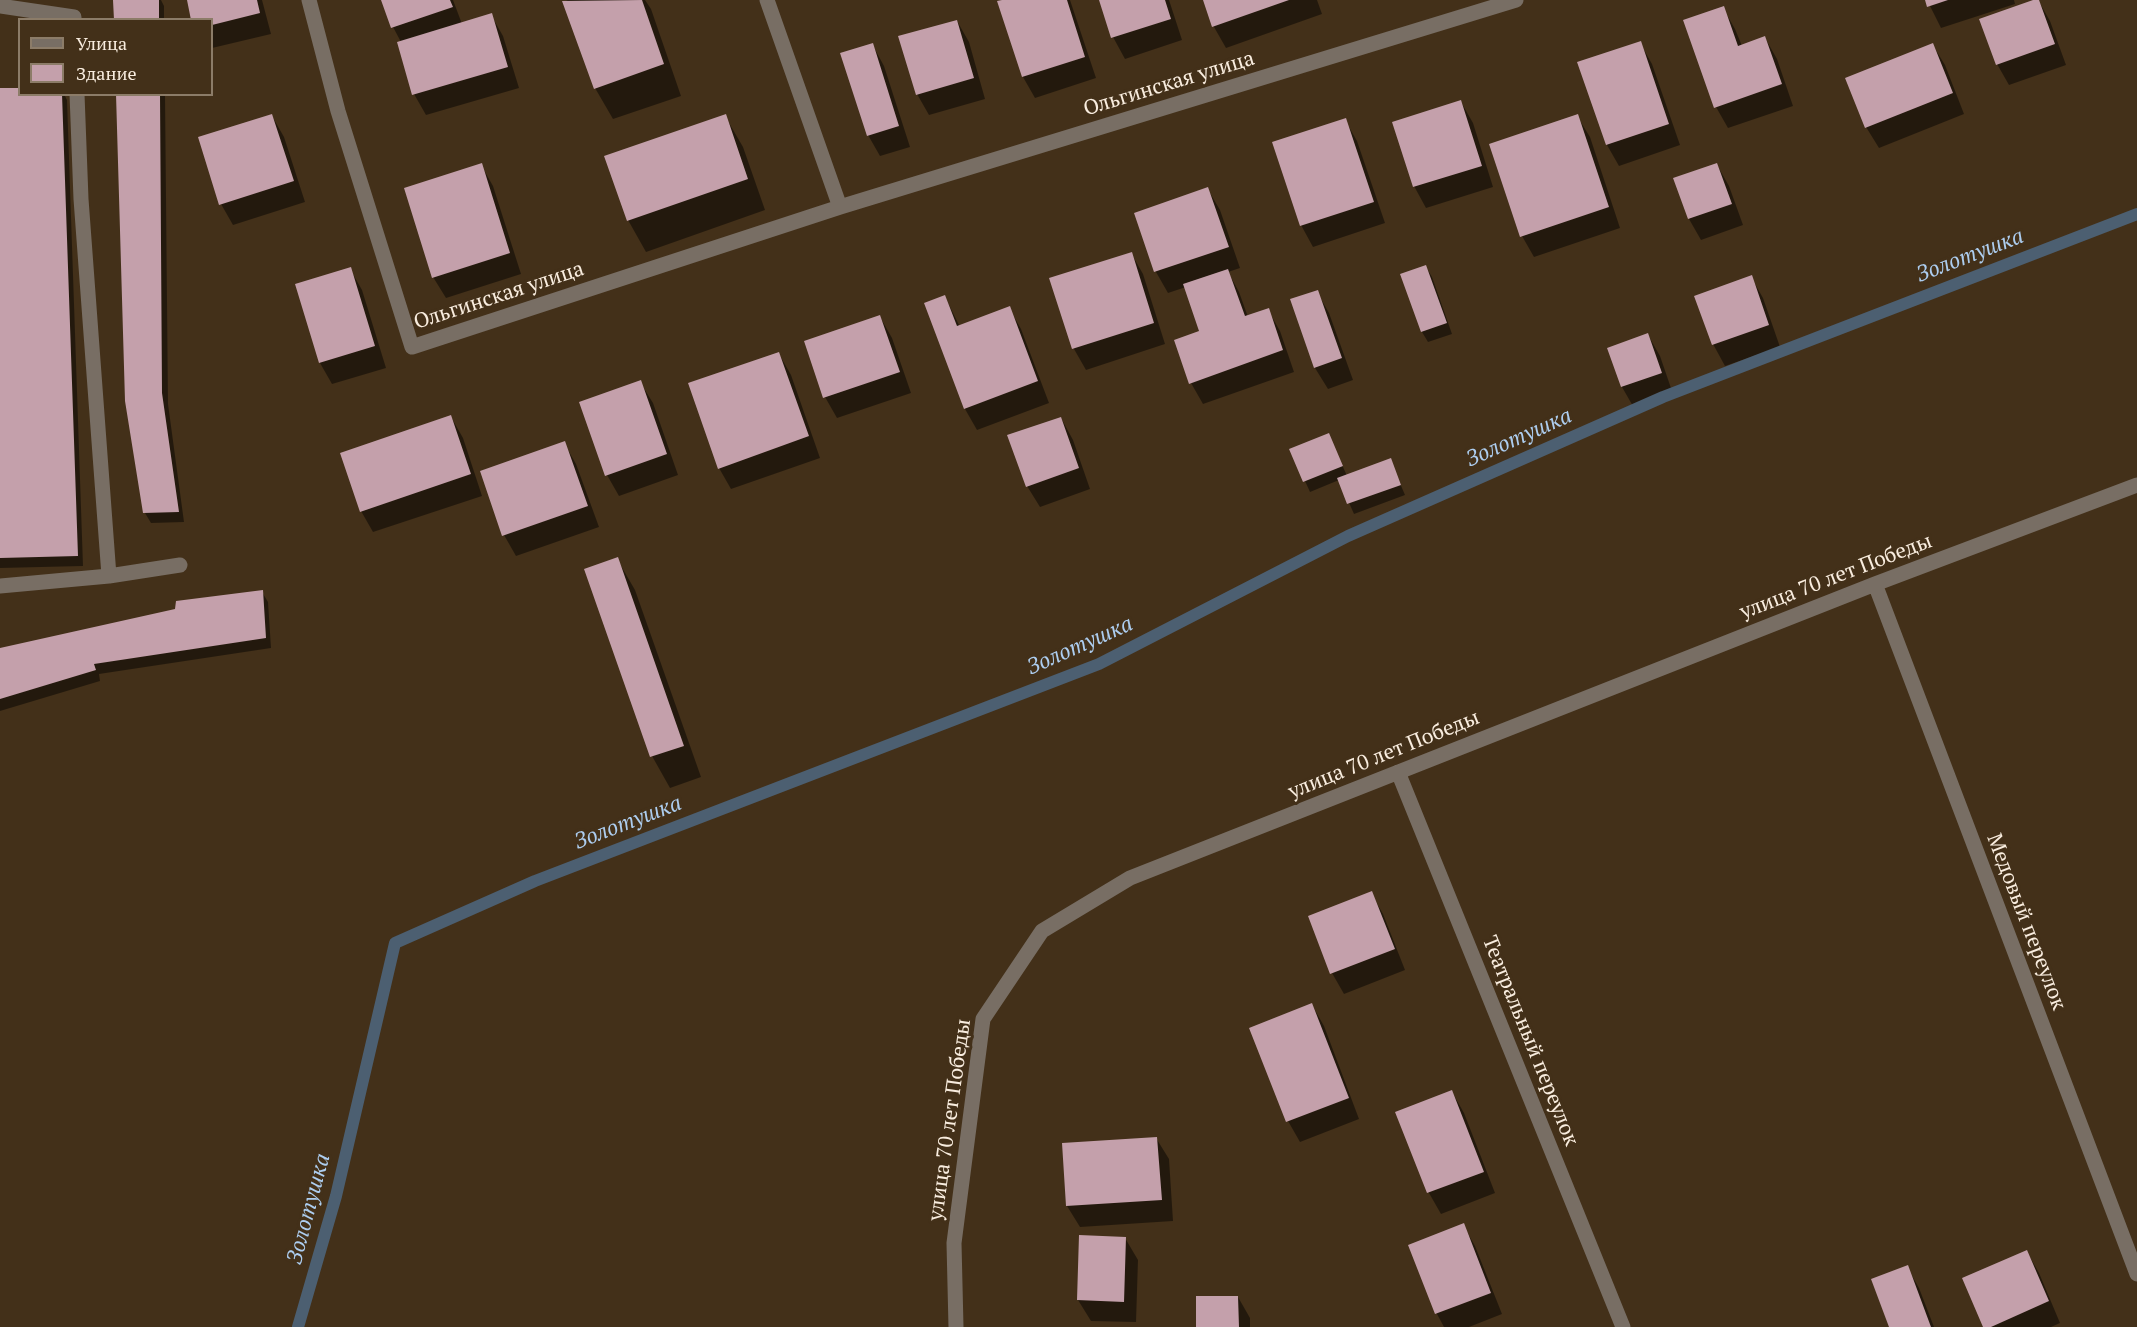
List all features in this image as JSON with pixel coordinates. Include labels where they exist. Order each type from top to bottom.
[{"type":"street","name":"Ольгинская улица","points":[[309,0],[338,111],[412,347],[840,207],[1512,1]]},
{"type":"street","points":[[767,0],[840,207]]},
{"type":"street","points":[[0,6],[74,18]]},
{"type":"street","points":[[77,96],[81,199],[109,576]]},
{"type":"street","name":"улица 70 лет Победы","points":[[956,1327],[954,1244],[983,1019],[1042,932],[1130,878],[1875,584],[2137,485]]},
{"type":"street","points":[[0,586],[109,576],[180,565]]},
{"type":"street","name":"Медовый переулок","points":[[1875,584],[2137,1274]]},
{"type":"street","name":"Театральный переулок","points":[[1398,772],[1623,1327]]},
{"type":"building","points":[[113,0],[159,0],[159,18],[114,18]]},
{"type":"building","points":[[187,0],[257,0],[260,13],[213,25],[213,18],[191,18]]},
{"type":"building","points":[[381,0],[450,0],[453,7],[391,28]]},
{"type":"building","points":[[642,0],[664,64],[594,89],[562,1]]},
{"type":"building","points":[[1067,0],[1085,57],[1022,77],[997,1]]},
{"type":"building","points":[[1099,0],[1165,0],[1171,19],[1111,38]]},
{"type":"building","points":[[1203,0],[1289,0],[1212,27]]},
{"type":"building","points":[[1925,0],[1948,0],[1927,7]]},
{"type":"building","points":[[2033,0],[2039,0],[2055,44],[1996,65],[1979,19]]},
{"type":"building","points":[[1724,6],[1738,46],[1765,36],[1782,84],[1714,108],[1683,20]]},
{"type":"building","points":[[492,13],[508,67],[412,95],[397,42]]},
{"type":"building","points":[[957,20],[974,78],[916,95],[898,36]]},
{"type":"building","points":[[1641,41],[1669,124],[1606,145],[1577,62]]},
{"type":"building","points":[[873,43],[899,126],[867,136],[840,53]]},
{"type":"building","points":[[1933,43],[1953,93],[1865,128],[1845,78]]},
{"type":"building","points":[[0,88],[18,88],[18,96],[62,96],[78,556],[0,558]]},
{"type":"building","points":[[116,96],[160,96],[162,393],[179,512],[143,513],[125,401]]},
{"type":"building","points":[[1461,100],[1482,166],[1413,187],[1392,122]]},
{"type":"building","points":[[272,114],[294,181],[219,205],[198,137]]},
{"type":"building","points":[[726,114],[748,179],[627,221],[604,156]]},
{"type":"building","points":[[1578,114],[1609,207],[1520,237],[1489,144]]},
{"type":"building","points":[[1346,118],[1374,202],[1300,226],[1272,142]]},
{"type":"building","points":[[482,163],[510,253],[432,278],[404,188]]},
{"type":"building","points":[[1717,163],[1732,204],[1688,219],[1673,178]]},
{"type":"building","points":[[1208,187],[1229,247],[1154,272],[1134,213]]},
{"type":"building","points":[[1132,252],[1154,323],[1072,349],[1049,278]]},
{"type":"building","points":[[1426,265],[1447,323],[1421,332],[1400,274]]},
{"type":"building","points":[[351,267],[375,346],[319,363],[295,284]]},
{"type":"building","points":[[1228,269],[1245,316],[1269,308],[1283,350],[1189,384],[1174,340],[1199,331],[1183,284]]},
{"type":"building","points":[[1752,275],[1769,325],[1712,345],[1694,296]]},
{"type":"building","points":[[1318,290],[1342,358],[1314,368],[1290,299]]},
{"type":"building","points":[[945,295],[957,326],[1010,306],[1038,381],[964,409],[924,303]]},
{"type":"building","points":[[880,315],[900,372],[823,398],[804,341]]},
{"type":"building","points":[[1648,333],[1662,373],[1621,387],[1607,348]]},
{"type":"building","points":[[779,352],[809,436],[718,469],[688,383]]},
{"type":"building","points":[[641,380],[667,454],[605,476],[579,402]]},
{"type":"building","points":[[451,415],[471,474],[360,512],[340,453]]},
{"type":"building","points":[[1061,417],[1079,468],[1026,487],[1007,435]]},
{"type":"building","points":[[1329,433],[1343,466],[1303,482],[1289,449]]},
{"type":"building","points":[[565,441],[588,506],[502,536],[480,471]]},
{"type":"building","points":[[1391,458],[1401,485],[1347,504],[1337,478]]},
{"type":"building","points":[[618,557],[684,746],[650,757],[584,569]]},
{"type":"building","points":[[263,590],[266,638],[94,664],[96,670],[0,699],[0,648],[175,609],[176,601]]},
{"type":"building","points":[[1372,891],[1395,949],[1330,974],[1308,916]]},
{"type":"building","points":[[1312,1003],[1349,1098],[1286,1122],[1249,1028]]},
{"type":"building","points":[[1452,1090],[1484,1172],[1427,1193],[1395,1112]]},
{"type":"building","points":[[1157,1137],[1162,1200],[1066,1206],[1062,1143]]},
{"type":"building","points":[[1464,1223],[1491,1293],[1435,1314],[1408,1245]]},
{"type":"building","points":[[1079,1235],[1126,1237],[1124,1302],[1077,1300]]},
{"type":"building","points":[[2027,1250],[2049,1301],[1991,1327],[1983,1327],[1962,1278]]},
{"type":"building","points":[[1908,1265],[1931,1327],[1889,1327],[1871,1279]]},
{"type":"building","points":[[1196,1296],[1238,1296],[1239,1327],[1196,1327]]},
{"type":"waterway","name":"Золотушка","points":[[298,1327],[336,1196],[395,943],[535,881],[1099,664],[1348,536],[1663,397],[2137,214]]}]
